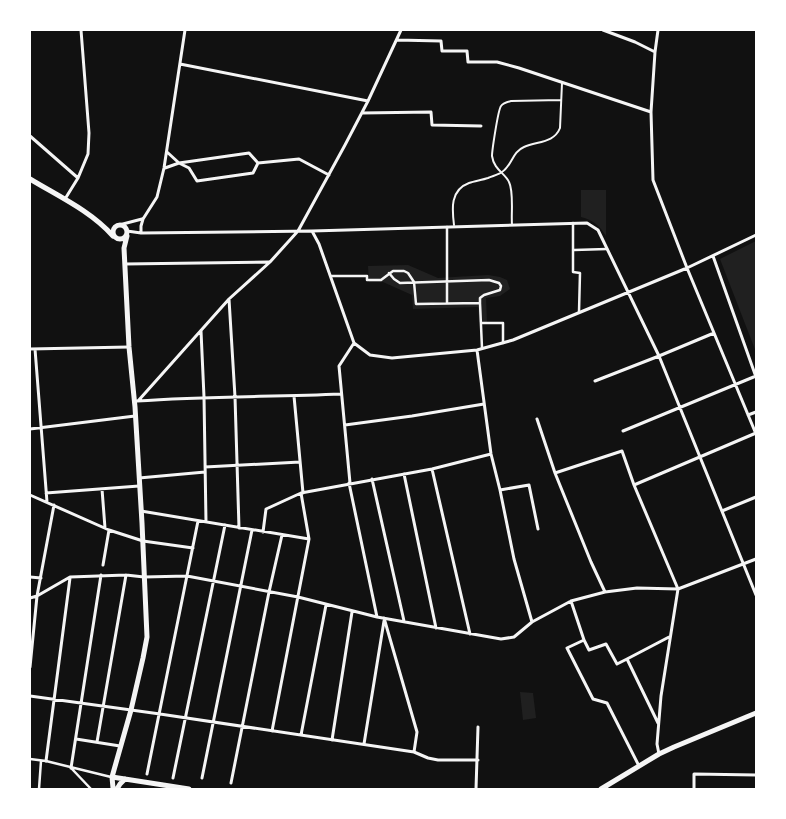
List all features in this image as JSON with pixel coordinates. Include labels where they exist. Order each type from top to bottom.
[{"type":"main road","points":[[30,179],[87,213],[117,239],[121,239],[127,231]]},
{"type":"main road","points":[[102,225],[124,226],[127,231],[124,248],[129,347],[136,401],[135,416],[142,511],[147,637],[131,710],[112,777],[114,789]]},
{"type":"main road","points":[[113,236],[112,231],[117,226]]},
{"type":"main road","points":[[601,789],[659,754],[756,713]]},
{"type":"main road","points":[[112,777],[189,789]]},
{"type":"main road","points":[[114,789],[125,779]]},
{"type":"street","points":[[65,200],[78,178],[88,154],[89,133],[81,30]]},
{"type":"street","points":[[141,232],[143,219],[157,197],[164,168],[185,30]]},
{"type":"street","points":[[136,401],[230,299],[270,262],[298,231],[362,113],[402,30]]},
{"type":"street","points":[[603,30],[655,52]]},
{"type":"street","points":[[634,485],[756,433],[687,268],[653,180],[651,112],[658,30]]},
{"type":"street","points":[[397,40],[441,41],[442,51],[467,50],[468,62],[497,62],[519,68],[651,112]]},
{"type":"street","points":[[180,64],[368,101]]},
{"type":"street","points":[[362,113],[431,112],[432,125],[481,126]]},
{"type":"street","points":[[30,136],[78,178]]},
{"type":"street","points":[[167,152],[179,163],[189,168],[197,181],[253,173],[258,163]]},
{"type":"street","points":[[164,168],[179,163],[249,153],[258,163]]},
{"type":"street","points":[[258,163],[299,159],[329,175]]},
{"type":"street","points":[[117,226],[143,219]]},
{"type":"street","points":[[143,219],[132,223],[127,231],[312,232],[587,223],[598,230],[658,356],[756,595]]},
{"type":"street","points":[[573,223],[573,272],[580,273],[579,312]]},
{"type":"street","points":[[447,227],[447,304]]},
{"type":"street","points":[[312,232],[319,244],[354,343],[370,355],[392,358],[476,350],[503,343],[687,268],[756,235]]},
{"type":"street","points":[[573,250],[607,249]]},
{"type":"street","points":[[623,431],[756,376],[713,256]]},
{"type":"street","points":[[125,264],[270,262]]},
{"type":"street","points":[[330,276],[367,276],[367,280],[381,280],[393,271],[404,271],[408,273],[414,282],[416,304],[480,303]]},
{"type":"street","points":[[389,274],[400,283],[489,280],[499,282],[500,290],[480,298],[482,348]]},
{"type":"street","points":[[230,299],[238,464],[239,528]]},
{"type":"street","points":[[481,324],[503,324],[503,343]]},
{"type":"street","points":[[201,331],[206,522]]},
{"type":"street","points":[[595,381],[714,333]]},
{"type":"street","points":[[354,343],[339,366],[341,394],[350,483],[377,617]]},
{"type":"street","points":[[47,502],[32,349],[129,347]]},
{"type":"street","points":[[476,350],[491,454],[514,559],[532,622]]},
{"type":"street","points":[[136,401],[204,397],[341,394]]},
{"type":"street","points":[[272,731],[309,539],[302,493],[294,396]]},
{"type":"street","points":[[344,425],[484,404]]},
{"type":"street","points":[[748,414],[756,412]]},
{"type":"street","points":[[30,429],[135,416]]},
{"type":"street","points":[[537,420],[555,473],[605,592]]},
{"type":"street","points":[[555,473],[622,451],[634,485],[678,589],[661,696],[657,744],[659,754]]},
{"type":"street","points":[[263,532],[266,510],[302,493],[432,469],[491,454]]},
{"type":"street","points":[[205,467],[300,462]]},
{"type":"street","points":[[432,469],[470,634]]},
{"type":"street","points":[[139,478],[206,472]]},
{"type":"street","points":[[404,474],[436,628]]},
{"type":"street","points":[[372,479],[404,621]]},
{"type":"street","points":[[500,490],[529,485],[538,529]]},
{"type":"street","points":[[46,493],[140,486]]},
{"type":"street","points":[[102,488],[105,528]]},
{"type":"street","points":[[30,495],[109,530],[143,541],[193,548]]},
{"type":"street","points":[[722,512],[756,497]]},
{"type":"street","points":[[30,667],[37,596],[54,505]]},
{"type":"street","points":[[142,511],[309,539]]},
{"type":"street","points":[[147,774],[198,521]]},
{"type":"street","points":[[173,778],[225,525]]},
{"type":"street","points":[[103,565],[109,530]]},
{"type":"street","points":[[202,778],[252,530]]},
{"type":"street","points":[[231,783],[268,592],[282,535]]},
{"type":"street","points":[[30,598],[70,577],[101,575],[126,575],[144,578],[187,576],[298,597],[352,612],[501,639],[514,637],[532,622],[571,601],[605,592],[637,588],[678,589],[756,559]]},
{"type":"street","points":[[71,768],[101,575]]},
{"type":"street","points":[[97,742],[126,575]]},
{"type":"street","points":[[30,577],[40,578]]},
{"type":"street","points":[[46,761],[70,577]]},
{"type":"street","points":[[571,601],[589,650],[606,644],[617,664],[670,637]]},
{"type":"street","points":[[300,735],[326,605]]},
{"type":"street","points":[[332,740],[352,612]]},
{"type":"street","points":[[364,744],[384,618]]},
{"type":"street","points":[[384,618],[417,732],[414,752]]},
{"type":"street","points":[[584,640],[567,648],[593,699],[607,703],[639,766]]},
{"type":"street","points":[[627,659],[658,725]]},
{"type":"street","points":[[30,696],[364,744],[414,752],[438,760],[478,760]]},
{"type":"street","points":[[476,789],[478,727]]},
{"type":"street","points":[[76,739],[120,746]]},
{"type":"street","points":[[30,759],[112,777]]},
{"type":"street","points":[[39,789],[41,760]]},
{"type":"street","points":[[71,768],[91,789]]},
{"type":"street","points":[[694,789],[694,774],[756,774]]},
{"type":"lane","points":[[454,227],[452,202],[460,188],[467,183],[501,173],[508,168],[516,153],[523,147],[551,139],[558,134],[560,128],[562,83]]},
{"type":"lane","points":[[512,225],[509,182],[497,168],[492,157],[497,118],[501,106],[511,101],[561,100]]},
{"type":"shaded area","points":[[581,190],[606,190],[606,236],[595,223],[581,217]]},
{"type":"shaded area","points":[[756,241],[756,352],[720,259]]},
{"type":"shaded area","points":[[408,265],[438,278],[488,275],[500,277],[507,280],[510,289],[500,296],[486,298],[487,322],[479,322],[478,307],[413,309],[412,295],[383,282],[369,282],[368,266]]},
{"type":"shaded area","points":[[520,692],[533,693],[536,718],[523,720]]}]
